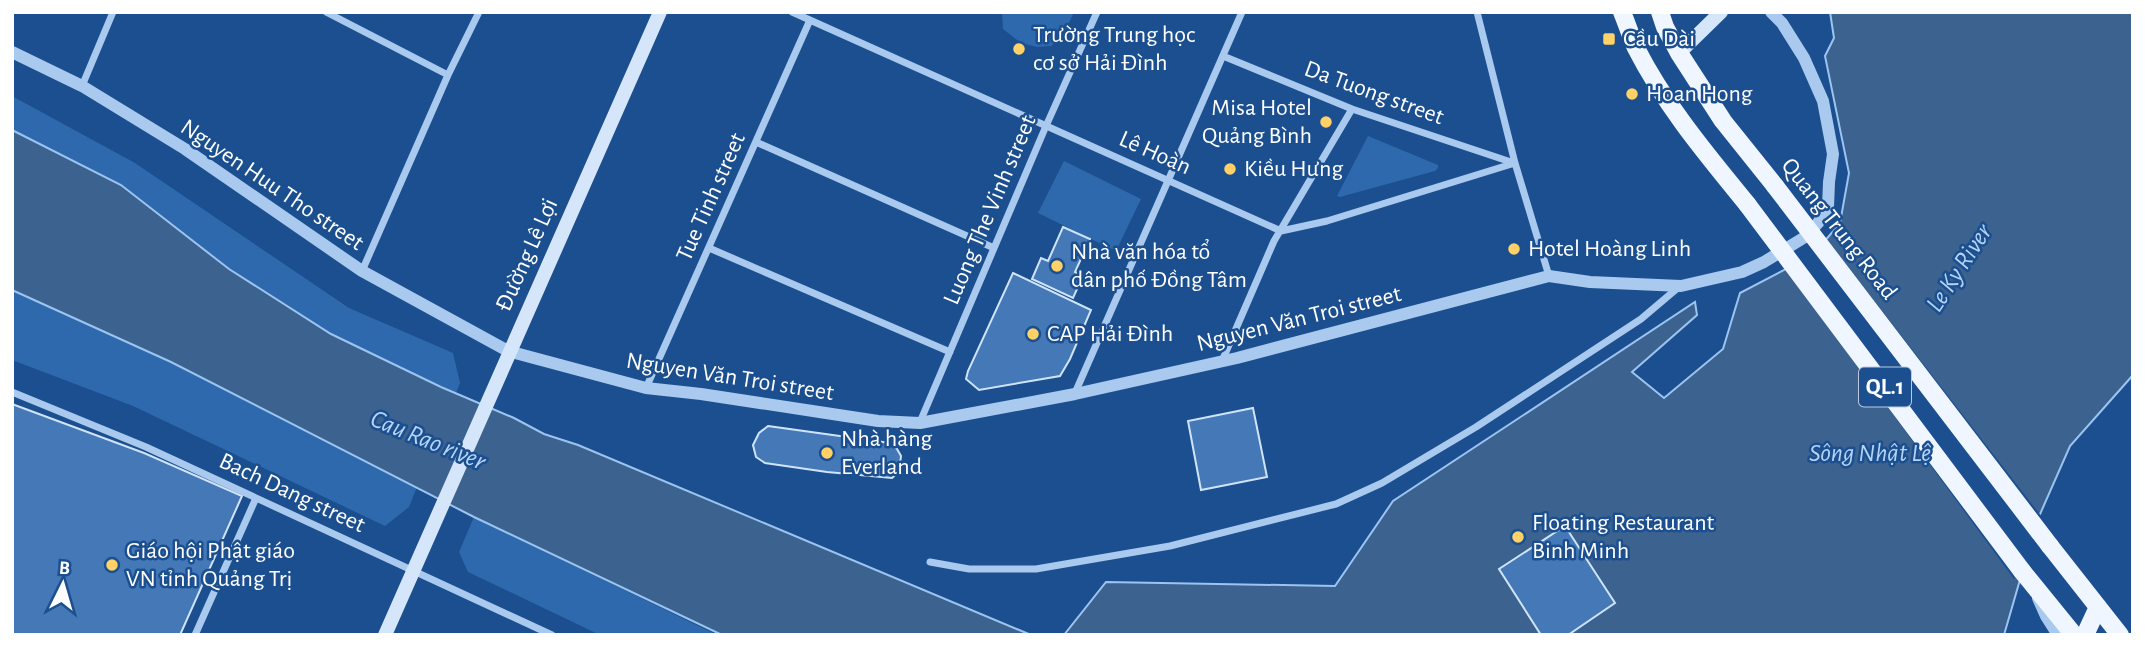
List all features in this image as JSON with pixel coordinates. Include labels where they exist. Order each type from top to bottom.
[{"type":"main road","name":"Đường Lê Lợi","points":[[385,635],[489,401],[508,351],[660,12]]},
{"type":"main road","name":"QL.1","points":[[1622,12],[1636,47],[1664,96],[1696,141],[1747,204],[2074,635]]},
{"type":"main road","name":"Quang Trung Road","points":[[1660,12],[1679,53],[1723,121],[2098,607],[2112,631]]},
{"type":"main road","points":[[1679,53],[1721,12]]},
{"type":"main road","points":[[2085,635],[2098,607]]},
{"type":"street","points":[[82,86],[113,12]]},
{"type":"street","points":[[326,12],[448,75]]},
{"type":"street","points":[[362,271],[448,75],[479,12]]},
{"type":"street","name":"Lê Hoàn","points":[[792,12],[1280,230]]},
{"type":"street","name":"Luong The Vinh street","points":[[920,423],[1097,12]]},
{"type":"street","points":[[1075,394],[1242,12]]},
{"type":"street","points":[[1477,12],[1515,163],[1549,276]]},
{"type":"street","name":"Nguyen Văn Troi street","points":[[508,351],[646,388],[878,421],[920,423],[1075,394],[1222,361],[1549,276],[1590,282],[1681,286],[1742,272],[1805,237],[1828,207],[1833,154],[1823,101],[1804,58],[1782,23],[1771,12]]},
{"type":"street","name":"Tue Tinh street","points":[[646,388],[810,20]]},
{"type":"street","name":"Nguyen Huu Tho street","points":[[12,52],[82,86],[185,149],[362,271],[508,351]]},
{"type":"street","name":"Da Tuong street","points":[[1223,56],[1352,109],[1515,163]]},
{"type":"street","points":[[1222,361],[1274,241],[1352,109]]},
{"type":"street","points":[[756,142],[994,248]]},
{"type":"street","points":[[1280,230],[1327,221],[1515,163]]},
{"type":"street","points":[[709,248],[950,352]]},
{"type":"street","points":[[930,562],[969,569],[1036,569],[1170,546],[1336,504],[1382,483],[1476,427],[1641,319],[1681,286]]},
{"type":"street","name":"Bach Dang street","points":[[12,392],[146,447],[552,635]]},
{"type":"street","points":[[195,635],[256,498]]},
{"type":"street","points":[[2027,576],[2058,635]]},
{"type":"shaded area","points":[[1002,12],[1074,12],[1064,34],[1051,46],[1037,47],[1021,43],[1003,29]]},
{"type":"shaded area","points":[[12,96],[135,163],[349,308],[453,353],[460,383],[456,393],[335,336],[229,269],[121,185],[12,130]]},
{"type":"shaded area","points":[[1368,136],[1438,165],[1438,168],[1337,196]]},
{"type":"shaded area","points":[[1064,161],[1141,199],[1116,251],[1038,213]]},
{"type":"shaded area","points":[[12,290],[171,362],[417,487],[409,507],[385,526],[133,406],[12,360]]},
{"type":"shaded area","points":[[474,517],[717,635],[600,635],[468,572],[459,552]]},
{"type":"water","name":"Sông Nhật Lệ","points":[[1830,12],[2133,12],[2133,375],[2070,446],[2037,521],[2004,635],[1064,635],[1106,582],[1335,586],[1393,501],[1695,302],[1697,315],[1632,372],[1664,398],[1723,349],[1740,293],[1813,255],[1840,223],[1849,173],[1825,56],[1834,38]]},
{"type":"water","name":"Cau Rao river","points":[[12,130],[121,185],[229,269],[331,334],[544,434],[578,445],[1031,635],[722,635],[474,517],[171,362],[12,290]]},
{"type":"pier","points":[[1824,236],[2042,517],[2025,571],[2014,579],[1784,266],[1810,252]]},
{"type":"building","name":"Nhà văn hóa tổ dân phố Đồng Tâm","points":[[1063,227],[1090,239],[1075,272],[1083,276],[1073,298],[1032,279],[1041,258],[1048,261]]},
{"type":"building","name":"CAP Hải Đình","points":[[1013,273],[1091,310],[1060,376],[979,390],[966,379],[968,371]]},
{"type":"building","name":"Giáo hội Phật giáo VN tỉnh Quảng Trị","points":[[12,404],[144,453],[242,496],[180,635],[12,635]]},
{"type":"building","points":[[1253,408],[1267,477],[1201,490],[1188,421]]},
{"type":"building","name":"Nhà hàng Everland","points":[[768,426],[890,443],[901,456],[899,472],[892,478],[765,463],[756,457],[753,445],[759,433]]},
{"type":"building","points":[[1565,526],[1615,603],[1568,635],[1541,635],[1499,569]]},
{"type":"place","name":"Cầu Dài","points":[[1609,39]]},
{"type":"place","name":"Trường Trung học cơ sở Hải Đình","points":[[1019,49]]},
{"type":"place","name":"Hoan Hong","points":[[1632,94]]},
{"type":"place","name":"Misa Hotel Quảng Bình","points":[[1326,122]]},
{"type":"place","name":"Kiều Hưng","points":[[1230,169]]},
{"type":"place","name":"Hotel Hoàng Linh","points":[[1514,249]]},
{"type":"place","name":"Nhà văn hóa tổ dân phố Đồng Tâm","points":[[1057,266]]},
{"type":"place","name":"CAP Hải Đình","points":[[1033,334]]},
{"type":"place","name":"Nhà hàng Everland","points":[[827,453]]},
{"type":"place","name":"Floating Restaurant Binh Minh","points":[[1518,537]]},
{"type":"place","name":"Giáo hội Phật giáo VN tỉnh Quảng Trị","points":[[112,565]]},
{"type":"water label","name":"Le Ky River","points":[[1959,268]]}]
